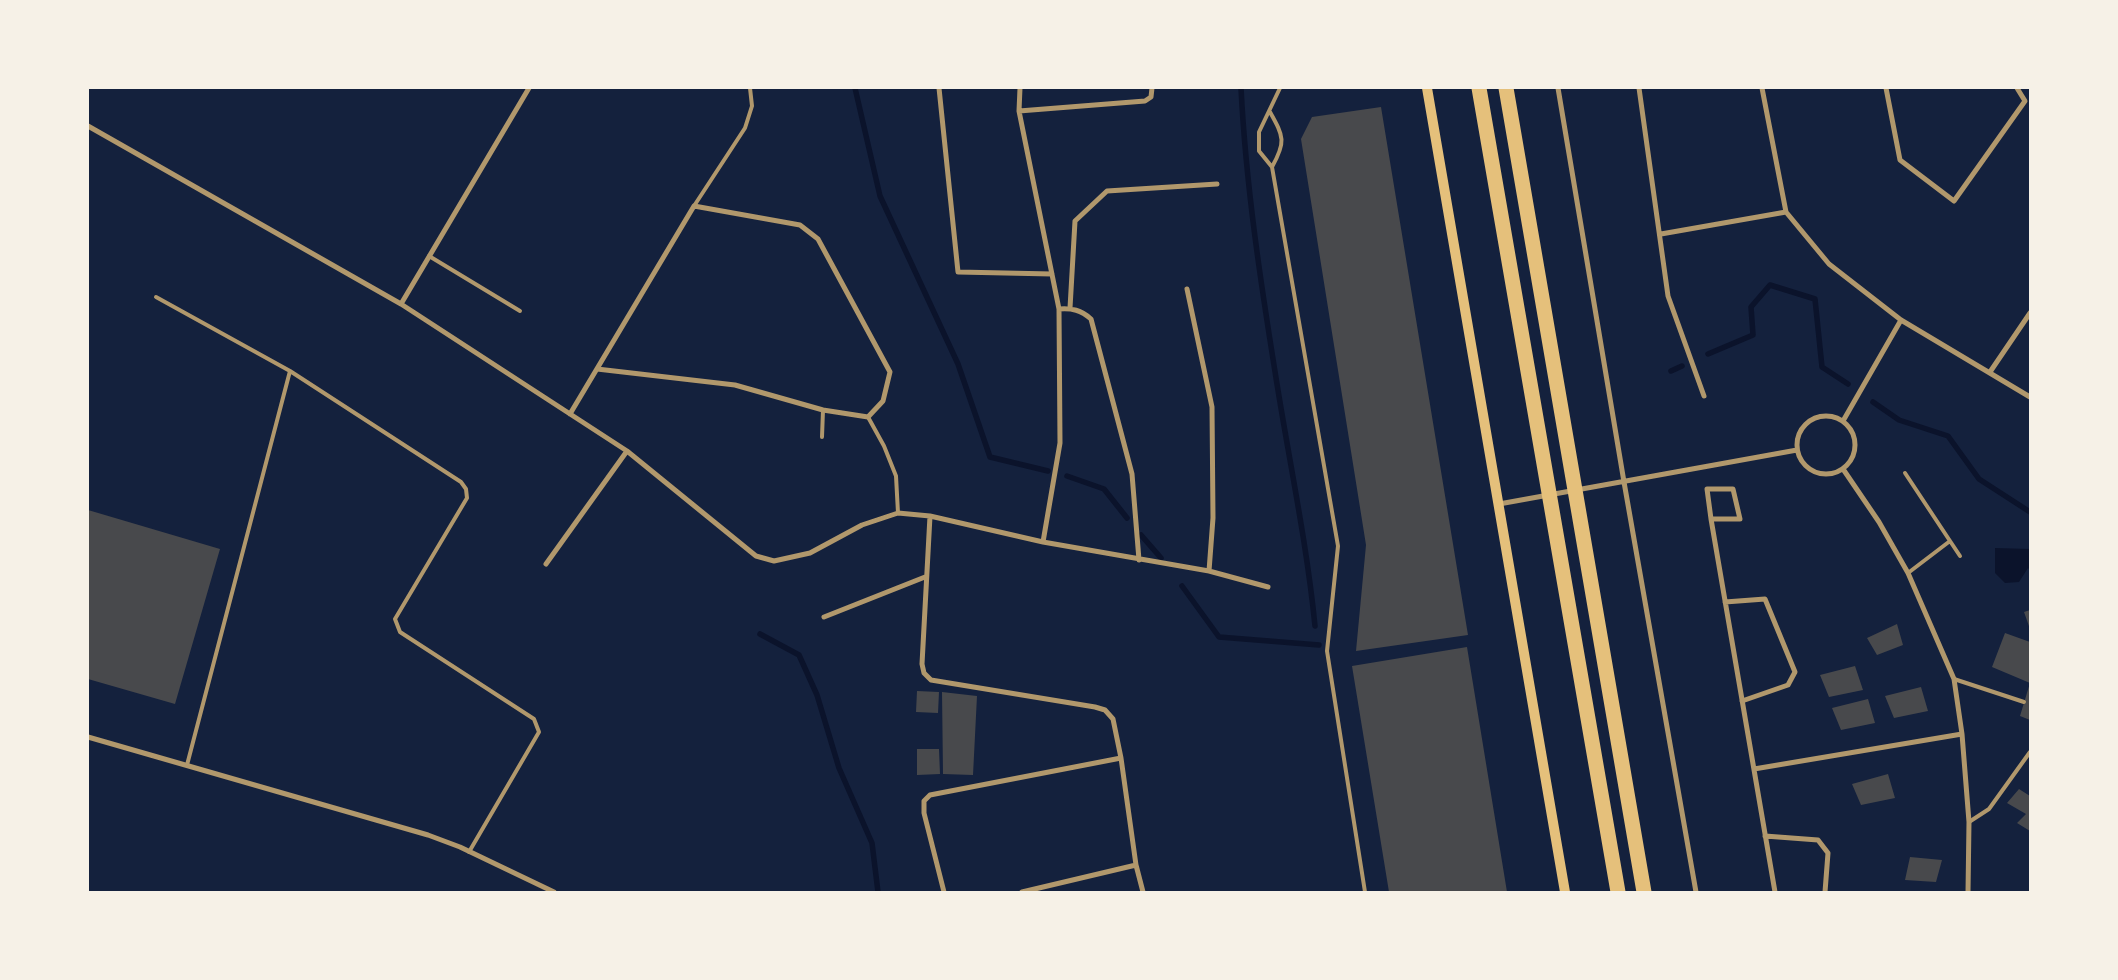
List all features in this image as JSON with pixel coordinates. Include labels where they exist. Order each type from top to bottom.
[{"type":"highway","points":[[1479,88],[1618,892]]},
{"type":"highway","points":[[1506,88],[1644,892]]},
{"type":"main road","points":[[1428,88],[1565,892]]},
{"type":"street","points":[[401,304],[529,88]]},
{"type":"street","points":[[939,88],[958,272],[1052,274]]},
{"type":"street","points":[[1020,88],[1019,111],[1058,309],[1060,443],[1043,542]]},
{"type":"street","points":[[1019,111],[1145,101],[1151,97],[1152,88]]},
{"type":"street","points":[[1558,88],[1624,482],[1696,892]]},
{"type":"street","points":[[1639,88],[1661,234],[1668,296],[1704,396]]},
{"type":"street","points":[[1762,88],[1786,212],[1829,264],[1901,320],[2030,397]]},
{"type":"street","points":[[1886,88],[1900,160],[1954,201],[2025,101],[2017,88]]},
{"type":"street","points":[[88,126],[401,304],[627,451],[756,556],[774,561],[810,553],[862,525],[898,513],[930,516],[1043,542],[1209,571],[1268,587]]},
{"type":"street","points":[[1070,308],[1075,221],[1107,191],[1217,184]]},
{"type":"street","points":[[570,414],[694,206],[800,225],[818,239],[890,372],[883,401],[868,417],[823,410],[735,385],[597,369]]},
{"type":"street","points":[[1661,234],[1786,212]]},
{"type":"street","points":[[1187,289],[1212,407],[1213,518],[1209,571]]},
{"type":"street","points":[[1058,309],[1070,308],[1082,311],[1091,318],[1132,474],[1139,560]]},
{"type":"street","points":[[1990,372],[2030,313]]},
{"type":"street","points":[[1843,421],[1901,320]]},
{"type":"street","points":[[1827,416],[1843,421],[1854,436],[1855,445],[1850,462],[1843,469],[1834,473],[1815,472],[1801,460],[1798,450],[1800,433],[1811,420],[1827,416]]},
{"type":"street","points":[[1499,504],[1798,450]]},
{"type":"street","points":[[546,564],[627,451]]},
{"type":"street","points":[[1843,469],[1879,522],[1908,572],[1954,679],[1962,734],[1969,822],[1968,892]]},
{"type":"street","points":[[1711,519],[1740,519],[1733,489],[1707,490],[1711,519],[1725,602],[1775,892]]},
{"type":"street","points":[[930,516],[925,577],[922,664],[924,673],[931,680],[1100,708],[1113,719],[1121,758],[1136,865],[1143,892]]},
{"type":"street","points":[[824,617],[925,577]]},
{"type":"street","points":[[1725,602],[1766,599],[1795,672],[1788,685],[1742,701]]},
{"type":"street","points":[[1754,769],[1962,734]]},
{"type":"street","points":[[88,737],[428,835],[554,892]]},
{"type":"street","points":[[944,892],[924,813],[924,801],[930,795],[1121,758]]},
{"type":"street","points":[[1766,836],[1818,840],[1828,853],[1825,892]]},
{"type":"street","points":[[1022,892],[1136,865]]},
{"type":"lane","points":[[694,206],[744,128],[752,106],[750,88]]},
{"type":"lane","points":[[1280,88],[1259,132],[1259,151],[1272,167],[1338,546],[1327,651],[1365,892]]},
{"type":"lane","points":[[1270,112],[1281,132],[1282,150],[1272,167]]},
{"type":"lane","points":[[429,256],[520,311]]},
{"type":"lane","points":[[156,297],[290,371],[461,482],[466,489],[467,498],[395,619],[400,632],[534,719],[538,725],[539,732],[469,852]]},
{"type":"lane","points":[[187,765],[290,371]]},
{"type":"lane","points":[[822,437],[823,410]]},
{"type":"lane","points":[[868,417],[884,446],[896,476],[898,513]]},
{"type":"lane","points":[[1905,473],[1960,556]]},
{"type":"lane","points":[[1908,572],[1950,541]]},
{"type":"lane","points":[[1954,679],[2024,702]]},
{"type":"lane","points":[[1969,822],[1989,809],[2030,752]]},
{"type":"water","points":[[1995,548],[2030,549],[2030,570],[2028,568],[2019,582],[2005,583],[1995,573]]},
{"type":"building","points":[[1381,107],[1468,635],[1356,651],[1366,545],[1301,139],[1312,117]]},
{"type":"building","points":[[88,510],[220,549],[175,704],[88,679]]},
{"type":"building","points":[[2030,610],[2030,629],[2024,612]]},
{"type":"building","points":[[1897,624],[1903,645],[1877,655],[1867,638]]},
{"type":"building","points":[[2005,633],[2030,642],[2030,683],[1992,667]]},
{"type":"building","points":[[1467,647],[1507,892],[1389,892],[1352,666]]},
{"type":"building","points":[[1855,666],[1863,690],[1829,697],[1820,675]]},
{"type":"building","points":[[2030,683],[2030,720],[2020,716]]},
{"type":"building","points":[[1921,687],[1928,711],[1894,718],[1885,696]]},
{"type":"building","points":[[917,691],[939,692],[938,713],[916,712]]},
{"type":"building","points":[[942,692],[977,696],[973,775],[943,774]]},
{"type":"building","points":[[1868,699],[1875,723],[1841,730],[1832,708]]},
{"type":"building","points":[[917,749],[939,749],[940,774],[917,775]]},
{"type":"building","points":[[1888,774],[1895,798],[1861,805],[1852,784]]},
{"type":"building","points":[[2019,789],[2030,796],[2030,831],[2017,823],[2026,814],[2007,803]]},
{"type":"building","points":[[1910,857],[1942,860],[1936,882],[1905,880]]},
{"type":"waterway","points":[[855,88],[880,196],[958,364],[990,457],[1048,471]]},
{"type":"waterway","points":[[1241,88],[1246,162],[1260,273],[1303,535],[1315,626]]},
{"type":"waterway","points":[[1708,354],[1753,335],[1751,307],[1770,285],[1815,299],[1822,367],[1848,384]]},
{"type":"waterway","points":[[1671,371],[1682,366]]},
{"type":"waterway","points":[[1873,402],[1899,420],[1948,436],[1979,479],[2030,512]]},
{"type":"waterway","points":[[1067,476],[1104,489],[1127,518]]},
{"type":"waterway","points":[[1141,535],[1161,558]]},
{"type":"waterway","points":[[1182,586],[1219,637],[1319,645]]},
{"type":"waterway","points":[[760,634],[799,655],[817,695],[839,768],[872,843],[878,892]]}]
